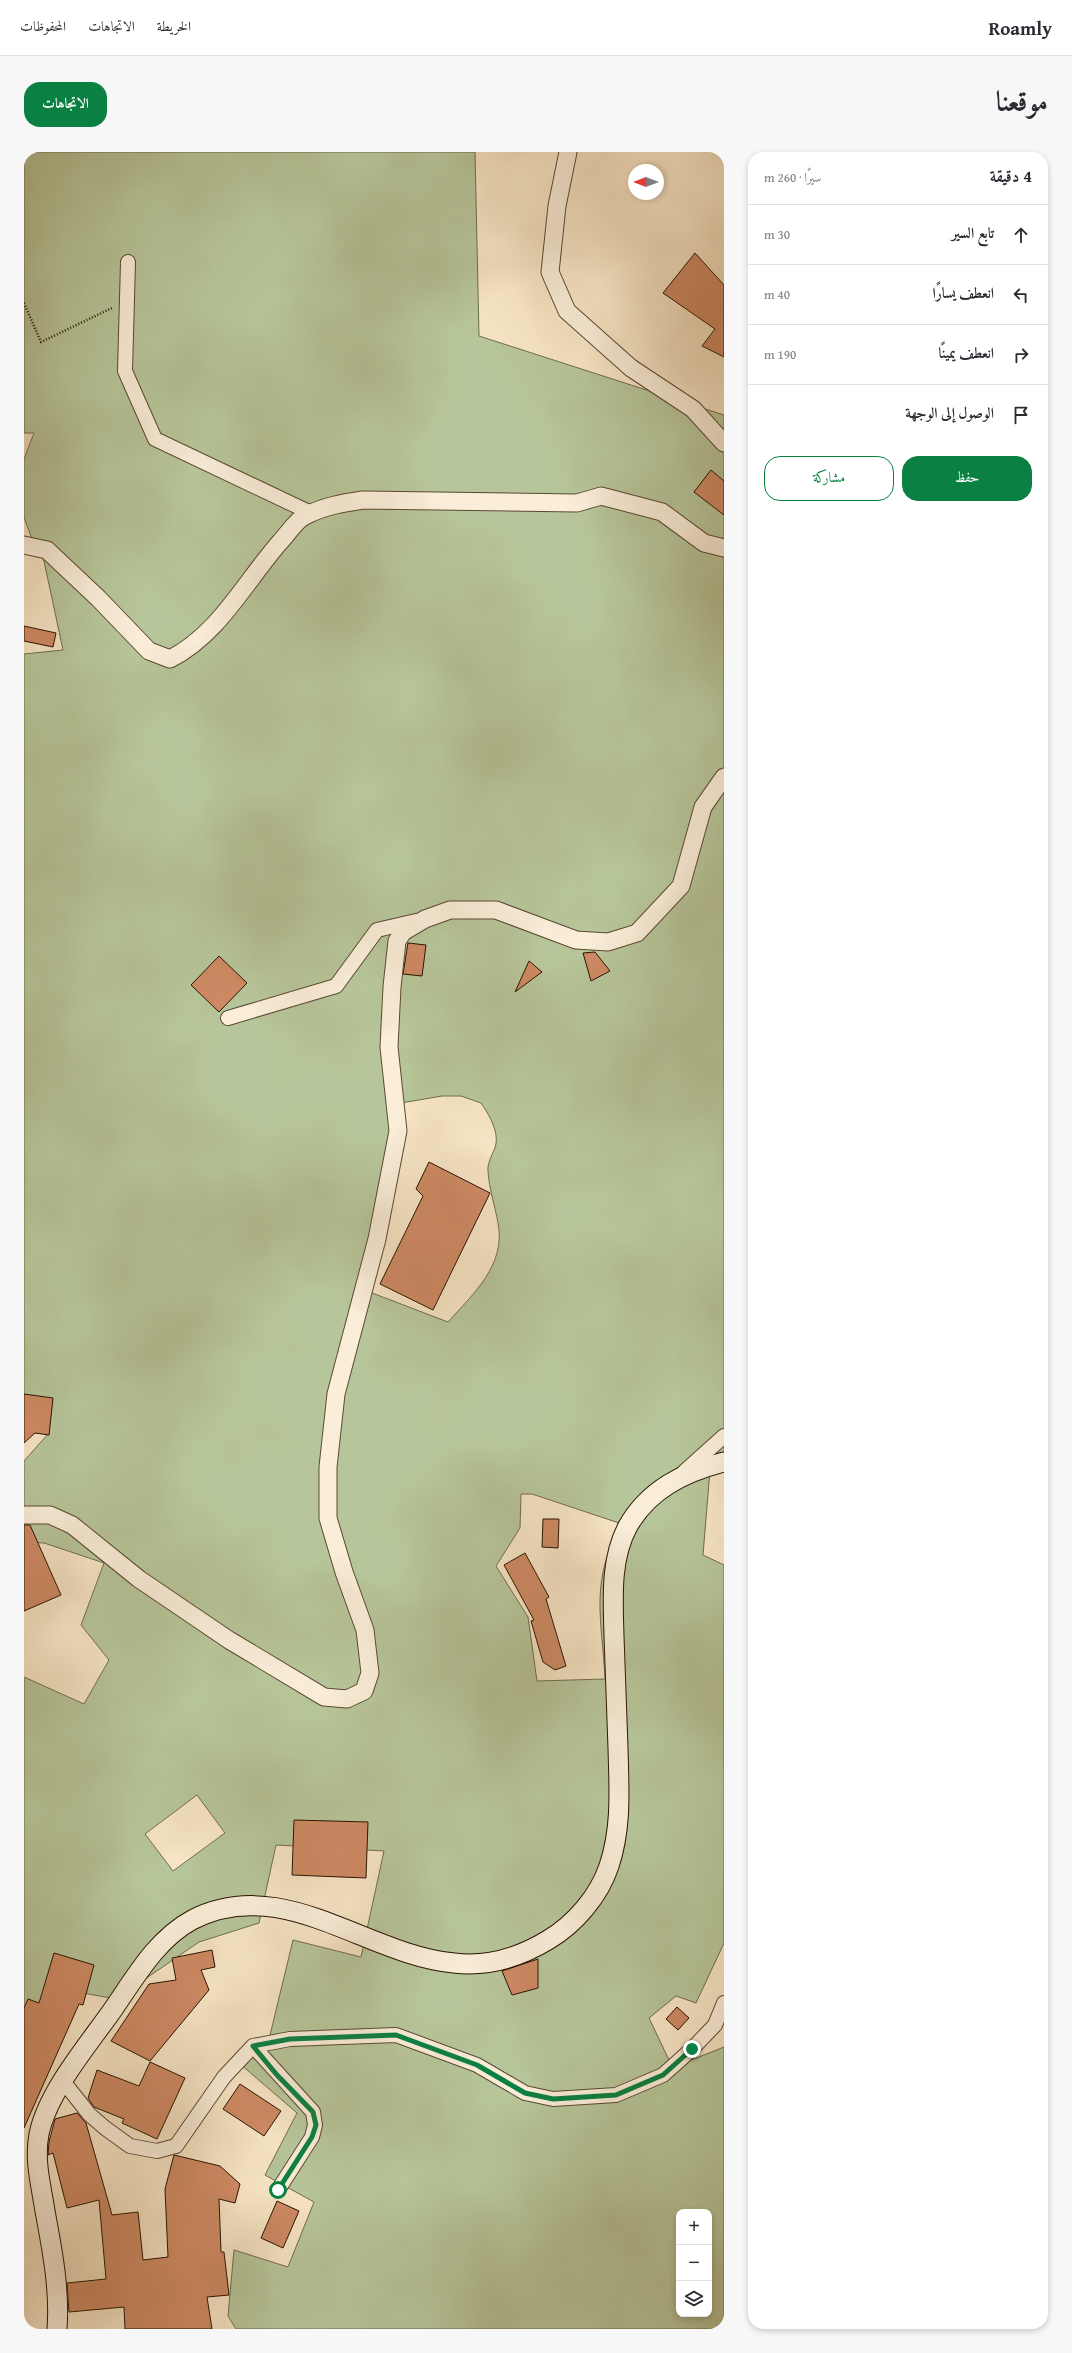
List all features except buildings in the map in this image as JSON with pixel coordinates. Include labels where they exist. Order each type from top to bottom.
[{"type":"main road","points":[[57,2329],[54,2258],[37,2155],[40,2132],[47,2110],[63,2082],[144,1964],[166,1939],[192,1920],[222,1908],[254,1904],[286,1908],[417,1955],[454,1963],[493,1962],[529,1951],[562,1931],[589,1904],[608,1871],[618,1834],[619,1795],[613,1599],[615,1562],[628,1527],[650,1497],[681,1475],[724,1462]]},
{"type":"street","points":[[568,152],[557,206],[550,272],[567,311],[631,368],[693,409],[724,443]]},
{"type":"street","points":[[128,262],[125,371],[155,439],[311,513]]},
{"type":"street","points":[[24,545],[47,550],[98,598],[149,651],[170,659],[188,650],[233,605],[265,560],[303,516],[336,503],[364,500],[578,503],[601,496],[662,512],[704,543],[724,548]]},
{"type":"street","points":[[228,1018],[336,986],[377,930],[425,919],[450,910],[496,910],[576,940],[608,942],[637,933],[681,886],[703,807],[724,777]]},
{"type":"street","points":[[24,1516],[50,1515],[72,1525],[139,1579],[229,1640],[324,1697],[347,1699],[364,1691],[370,1673],[365,1630],[344,1572],[328,1518],[328,1467],[336,1394],[377,1239],[398,1131],[389,1047],[394,955],[397,941],[403,932],[425,919]]},
{"type":"street","points":[[681,1475],[724,1436]]},
{"type":"street","points":[[63,2082],[89,2114],[104,2128],[130,2146],[157,2151],[176,2146],[224,2077],[253,2046],[290,2039],[396,2035],[477,2065],[525,2093],[553,2099],[616,2095],[663,2075],[692,2049],[715,2025],[724,2003]]},
{"type":"street","points":[[253,2046],[277,2075],[313,2112],[316,2125],[312,2137],[278,2190]]},
{"type":"path","points":[[24,303],[41,342],[127,301]]},
{"type":"green space","points":[[24,152],[475,152],[479,336],[724,415],[724,1470],[710,1470],[703,1555],[724,1565],[724,1943],[696,2003],[676,1996],[649,2018],[669,2060],[689,2061],[724,2047],[724,2329],[236,2329],[228,2316],[234,2250],[288,2267],[314,2202],[265,2175],[297,2113],[232,2057],[265,2056],[293,1940],[361,1957],[384,1851],[276,1845],[259,1923],[199,1942],[116,1999],[49,1987],[24,2033],[24,1677],[84,1704],[109,1660],[81,1625],[104,1563],[44,1543],[24,1542],[24,1461],[49,1433],[24,1397],[24,654],[63,650],[44,561],[34,544],[24,518],[24,459],[34,433],[24,433]],"holes":[[[442,1096],[461,1096],[481,1103],[493,1124],[496,1142],[488,1168],[498,1223],[499,1238],[493,1265],[486,1277],[448,1322],[367,1291],[395,1104]],[[521,1494],[532,1494],[622,1524],[605,1564],[601,1582],[600,1618],[605,1679],[537,1681],[528,1617],[496,1566],[520,1528]],[[197,1795],[225,1833],[173,1871],[145,1834]]]},
{"type":"route","points":[[278,2190],[312,2137],[316,2125],[313,2112],[277,2075],[253,2046],[290,2039],[396,2035],[477,2065],[525,2093],[553,2099],[616,2095],[663,2075],[692,2049]]}]
